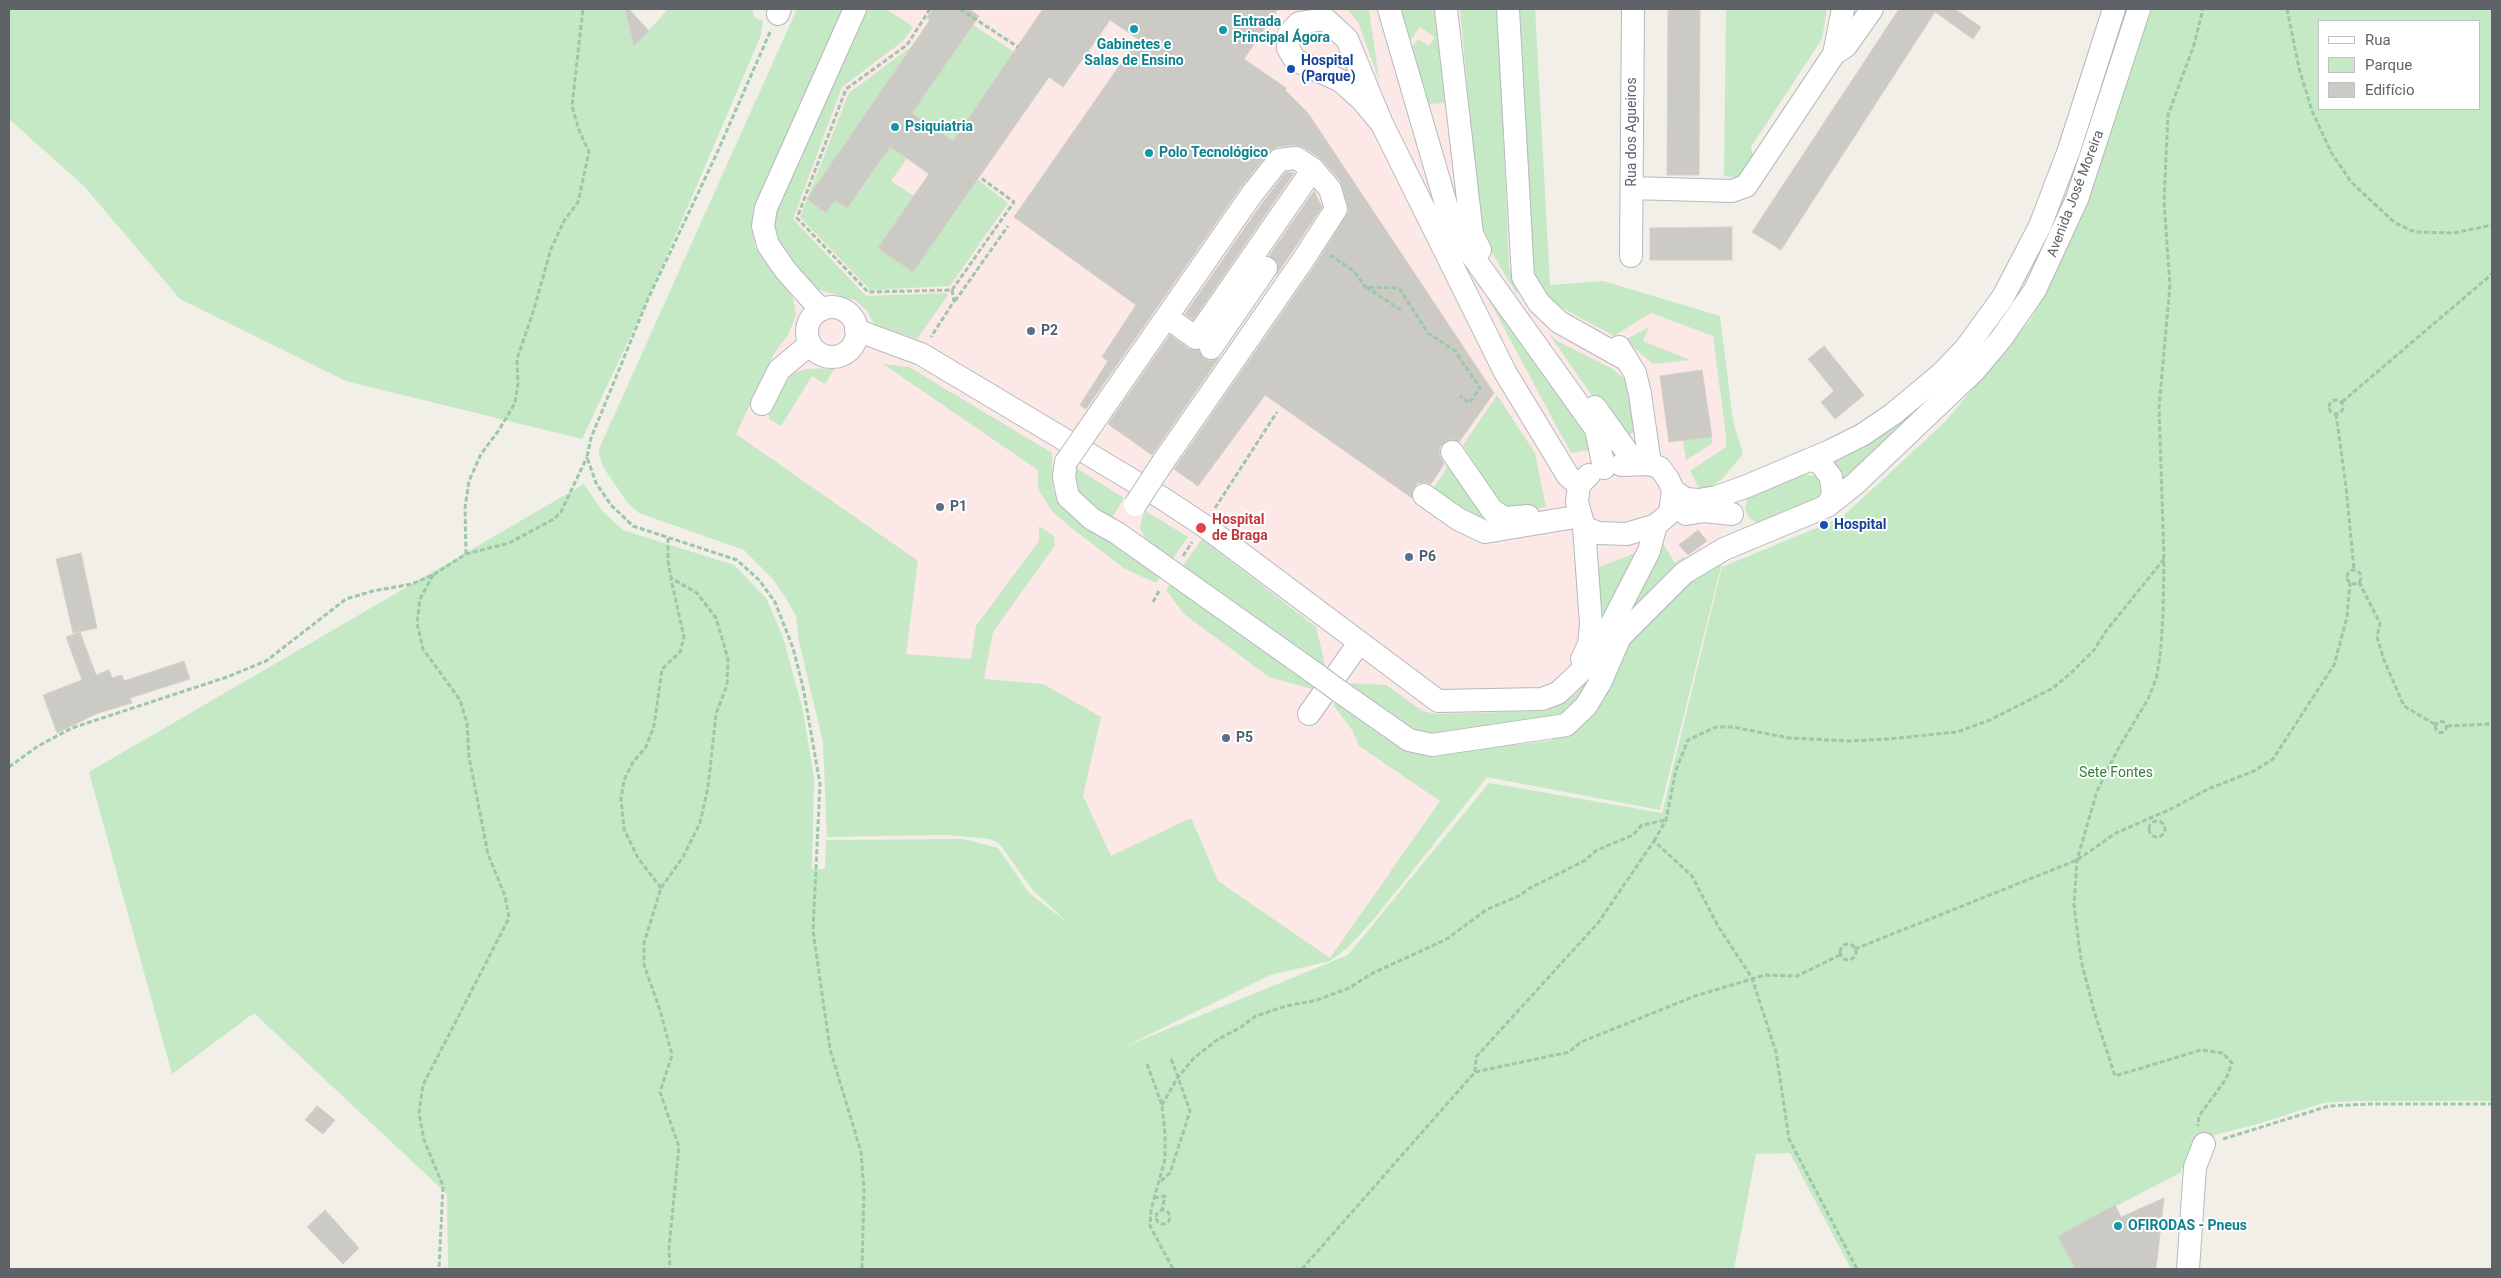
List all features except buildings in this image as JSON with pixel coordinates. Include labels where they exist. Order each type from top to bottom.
[{"type":"street","points":[[821,310],[786,271],[768,245],[763,226],[766,208],[855,9]]},
{"type":"street","points":[[1388,9],[1450,218],[1471,254],[1596,429],[1604,468]]},
{"type":"street","points":[[1446,9],[1472,234],[1500,281],[1643,464]]},
{"type":"street","points":[[1508,9],[1523,276],[1530,291],[1539,303],[1576,320],[1619,346],[1635,373],[1640,394],[1643,464]]},
{"type":"street","name":"Rua dos Agueiros","points":[[1631,256],[1633,9]]},
{"type":"street","name":"Avenida José Moreira","points":[[1673,490],[1685,499],[1699,500],[1745,487],[1811,460],[1862,435],[1914,397],[1966,348],[1990,318],[2023,262],[2051,201],[2072,144],[2114,9]]},
{"type":"street","name":"Avenida José Moreira","points":[[1168,318],[1066,462],[1064,477],[1068,497],[1092,519],[1117,533],[1409,740],[1432,746],[1566,725],[1586,706],[1601,681],[1620,637],[1684,573],[1724,549],[1828,506],[1855,484],[1961,384],[2001,339],[2034,290],[2077,199],[2139,9]]},
{"type":"street","points":[[1382,124],[1362,100],[1341,81],[1295,60],[1288,48],[1289,34],[1299,23],[1327,14],[1347,39],[1382,124],[1505,372],[1568,476],[1580,508],[1591,624],[1589,644],[1582,660],[1581,669]]},
{"type":"street","points":[[1632,188],[1732,191],[1746,186],[1834,54],[1855,14]]},
{"type":"street","points":[[1117,533],[1163,462],[1232,362],[1308,251],[1336,209],[1330,188],[1313,169],[1296,158],[1279,160],[1252,194],[1168,318],[1232,362]]},
{"type":"street","points":[[1204,343],[1313,169]]},
{"type":"street","points":[[1234,334],[1286,259],[1308,251]]},
{"type":"street","points":[[1204,343],[1266,268]]},
{"type":"street","points":[[831,307],[846,311],[853,319],[856,330],[855,340],[851,348],[838,356],[822,354],[810,344],[808,336],[808,325],[812,318],[821,310],[831,307]]},
{"type":"street","points":[[856,330],[921,354],[1057,434],[1203,525],[1438,701],[1542,699],[1558,693],[1581,669],[1593,660],[1649,551],[1659,523],[1670,513],[1673,490],[1660,468],[1643,464],[1604,468],[1589,475],[1580,508]]},
{"type":"street","points":[[762,404],[779,370],[810,344]]},
{"type":"street","points":[[1452,452],[1492,510],[1504,518],[1580,508]]},
{"type":"street","points":[[1811,460],[1820,463],[1830,477],[1833,495],[1828,506]]},
{"type":"street","points":[[1724,549],[1733,518],[1736,495],[1745,487]]},
{"type":"street","points":[[1424,495],[1458,519],[1485,532],[1580,508]]},
{"type":"street","points":[[1580,508],[1598,533],[1627,534],[1704,511],[1733,518],[1742,529],[1750,533],[1760,534]]},
{"type":"street","points":[[1309,714],[1359,643]]},
{"type":"street","points":[[2188,1269],[2195,1167],[2204,1144]]},
{"type":"path","points":[[466,554],[466,508],[469,481],[480,454],[499,430],[515,403],[518,383],[517,359],[551,249],[564,221],[578,202],[589,152],[579,130],[572,106],[583,9]]},
{"type":"path","points":[[930,9],[907,45],[846,89],[797,218],[868,292],[952,290]]},
{"type":"path","points":[[960,9],[1018,47]]},
{"type":"path","points":[[2203,9],[2194,46],[2168,115],[2164,201],[2170,285],[2159,407],[2164,559],[2162,624],[2156,679],[2148,699],[2118,749],[2097,792],[2077,860],[2074,905],[2081,960],[2094,1011],[2116,1076],[2201,1050],[2223,1053],[2232,1063],[2226,1079],[2199,1116],[2198,1130],[2204,1144],[2329,1106],[2368,1104],[2492,1104]]},
{"type":"path","points":[[2287,9],[2299,68],[2312,111],[2330,152],[2351,182],[2395,223],[2415,232],[2454,233],[2492,225]]},
{"type":"path","points":[[9,767],[38,746],[72,728],[227,677],[266,661],[346,599],[373,591],[412,584],[433,575],[466,554],[509,542],[554,519],[561,512],[587,456],[591,438],[648,300],[718,153],[779,11]]},
{"type":"path","points":[[954,301],[952,290],[1014,202],[981,178]]},
{"type":"path","points":[[921,354],[954,301],[1008,226]]},
{"type":"path","points":[[1308,251],[1354,271],[1365,287],[1401,310]]},
{"type":"path","points":[[2336,414],[2342,412],[2342,402],[2492,274]]},
{"type":"path","points":[[1365,287],[1399,288],[1428,333],[1455,351],[1480,388],[1469,403],[1460,396]]},
{"type":"path","points":[[2342,402],[2338,400],[2331,402],[2330,410],[2336,414],[2346,487],[2354,570]]},
{"type":"path","points":[[1178,563],[1277,412]]},
{"type":"path","points":[[587,456],[596,483],[611,505],[633,526],[737,560],[759,580],[775,602],[793,648],[803,687],[820,784],[813,931],[830,1050],[861,1152],[864,1190],[862,1269]]},
{"type":"path","points":[[661,888],[638,858],[624,829],[621,799],[624,780],[634,762],[646,747],[654,726],[662,670],[680,652],[684,637],[668,560],[668,538]]},
{"type":"path","points":[[1475,1072],[1476,1057],[1598,923],[1654,841],[1666,820],[1676,770],[1688,740],[1716,727],[1733,727],[1789,738],[1850,741],[1927,737],[1957,732],[2021,706],[2054,688],[2088,656],[2164,559]]},
{"type":"path","points":[[2354,570],[2360,574],[2359,582],[2380,623],[2377,637],[2384,660],[2404,706],[2436,725],[2438,731],[2444,732],[2447,726]]},
{"type":"path","points":[[1855,949],[2077,860],[2116,832],[2173,808],[2208,789],[2254,771],[2273,759],[2334,665],[2348,617],[2350,583],[2347,575],[2354,570]]},
{"type":"path","points":[[433,575],[420,598],[417,623],[424,649],[460,700],[467,723],[469,757],[488,854],[504,896],[509,918],[423,1085],[419,1113],[424,1140],[443,1186],[439,1269]]},
{"type":"path","points":[[670,1269],[669,1247],[679,1147],[660,1092],[672,1055],[660,1010],[644,964],[644,943],[661,888],[683,857],[700,822],[708,787],[716,714],[727,685],[728,659],[716,618],[697,593],[671,578]]},
{"type":"path","points":[[2350,583],[2359,582]]},
{"type":"path","points":[[1153,602],[1161,588]]},
{"type":"path","points":[[2436,725],[2442,721],[2447,726],[2492,724]]},
{"type":"path","points":[[1162,1105],[1178,1078],[1194,1058],[1217,1040],[1256,1016],[1286,1006],[1317,1000],[1349,988],[1374,973],[1447,939],[1486,910],[1521,896],[1528,889],[1584,861],[1598,850],[1633,835],[1642,825],[1666,820]]},
{"type":"path","points":[[2157,820],[2165,824],[2165,828],[2164,832],[2156,837],[2151,835],[2149,826],[2157,820]]},
{"type":"path","points":[[1654,841],[1692,876],[1718,926],[1752,978],[1776,1052],[1789,1139],[1857,1269]]},
{"type":"path","points":[[1850,944],[1855,949],[1856,954],[1851,959],[1843,959],[1840,955],[1840,950],[1844,946],[1850,944]]},
{"type":"path","points":[[1302,1269],[1475,1072],[1570,1052],[1581,1042],[1695,996],[1765,975],[1797,976],[1840,955]]},
{"type":"path","points":[[1160,1182],[1170,1173],[1190,1111],[1171,1058]]},
{"type":"path","points":[[1147,1064],[1162,1105],[1165,1135],[1165,1159],[1154,1198],[1150,1226],[1171,1268]]},
{"type":"path","points":[[1154,1198],[1165,1196],[1162,1210],[1158,1212],[1156,1220],[1164,1224],[1168,1222],[1170,1215],[1162,1210]]},
{"type":"shaded area","name":"Hospital de Braga","points":[[797,9],[1534,9],[1550,285],[1603,281],[1720,316],[1733,421],[1743,454],[1716,484],[1699,489],[1723,525],[1722,531],[1713,537],[1722,556],[1722,567],[1660,810],[1487,777],[1374,919],[1347,948],[1330,961],[1270,975],[1114,1052],[1075,929],[1032,889],[999,843],[990,839],[945,835],[827,837],[823,742],[799,642],[796,616],[784,595],[772,578],[744,550],[639,513],[628,503],[605,470],[599,449]]},
{"type":"green space","points":[[9,9],[625,9],[635,46],[668,9],[753,9],[754,17],[763,21],[760,38],[648,299],[582,439],[346,381],[180,299],[84,186],[9,119]]},
{"type":"green space","name":"Sete Fontes","points":[[797,9],[844,9],[754,206],[752,225],[755,247],[793,298],[796,315],[788,335],[775,352],[736,434],[918,561],[906,654],[971,659],[976,626],[1039,541],[1039,526],[1054,536],[1055,545],[993,632],[984,679],[1043,684],[1101,717],[1083,796],[1111,856],[1191,818],[1218,881],[1330,958],[1440,801],[1359,746],[1352,730],[1334,706],[1335,701],[1438,753],[1549,741],[1568,732],[1633,634],[1698,574],[1722,556],[1721,567],[1660,810],[1487,777],[1374,919],[1347,948],[1330,961],[1270,975],[1124,1047],[1348,955],[1489,783],[1662,813],[1722,567],[1841,518],[1945,422],[2032,318],[2080,218],[2149,9],[2492,9],[2492,1101],[2351,1101],[2323,1103],[2258,1124],[2195,1140],[2180,1173],[2058,1236],[2075,1269],[1851,1269],[1790,1153],[1756,1154],[1734,1269],[448,1269],[447,1194],[254,1013],[172,1074],[89,772],[584,484],[603,512],[623,530],[734,565],[766,598],[783,637],[803,711],[814,778],[812,869],[825,869],[826,840],[964,839],[998,848],[1029,893],[1068,923],[1032,889],[999,843],[990,839],[945,835],[827,837],[823,742],[799,642],[796,616],[784,595],[772,578],[744,550],[639,513],[628,503],[605,470],[599,456],[599,449]]},
{"type":"green space","points":[[868,9],[886,9],[913,27],[903,41],[842,87],[793,219],[866,296],[945,293],[948,295],[917,339],[874,324],[867,311],[855,300],[813,288],[775,242],[772,226],[775,210]]},
{"type":"green space","points":[[1347,9],[1369,9],[1379,80],[1358,22]]},
{"type":"green space","points":[[1405,9],[1434,9],[1445,103],[1430,104],[1432,117],[1408,52],[1418,39],[1429,46],[1435,37],[1420,27],[1406,47],[1396,12]]},
{"type":"green space","points":[[1460,9],[1498,9],[1509,268],[1519,292],[1516,293],[1481,234]]},
{"type":"green space","points":[[1517,9],[1535,9],[1550,285],[1603,281],[1720,316],[1733,421],[1743,454],[1723,478],[1709,488],[1699,488],[1690,471],[1726,447],[1713,336],[1651,313],[1614,336],[1549,301],[1531,271]]},
{"type":"green space","points":[[1726,9],[1827,9],[1822,39],[1751,147],[1753,159],[1738,178],[1724,176]]},
{"type":"green space","points":[[973,25],[1014,52],[953,141],[912,113]]},
{"type":"green space","points":[[912,46],[807,199],[849,93]]},
{"type":"green space","points":[[890,147],[907,158],[891,181],[914,196],[878,248],[913,272],[978,180],[1008,203],[950,286],[870,290],[800,217],[807,199],[826,212],[835,200],[847,208]]},
{"type":"green space","points":[[1469,263],[1590,429],[1596,449],[1571,453]]},
{"type":"green space","points":[[1649,327],[1643,341],[1690,360],[1653,364],[1632,346],[1623,341]]},
{"type":"green space","points":[[1549,334],[1559,342],[1613,369],[1623,378],[1629,390],[1634,430],[1625,443]]},
{"type":"green space","points":[[883,364],[909,367],[1052,453],[1053,490],[1061,504],[1079,520],[1160,577],[1156,583],[1125,569],[1052,511],[1038,489],[1038,470]]},
{"type":"green space","points":[[835,368],[825,384],[812,376],[781,426],[769,419],[768,410],[792,374],[806,369]]},
{"type":"green space","points":[[1497,395],[1535,453],[1546,507],[1517,514],[1500,504],[1463,445]]},
{"type":"green space","points":[[1902,420],[1907,426],[1840,485],[1828,463],[1884,434]]},
{"type":"green space","points":[[1712,437],[1712,444],[1686,460],[1683,441]]},
{"type":"green space","points":[[1450,463],[1491,523],[1492,528],[1433,489]]},
{"type":"green space","points":[[1076,468],[1124,498],[1112,518],[1082,499],[1076,489]]},
{"type":"green space","points":[[1805,474],[1815,476],[1821,482],[1822,496],[1760,524],[1749,518],[1745,509],[1747,499]]},
{"type":"green space","points":[[1144,510],[1188,537],[1172,560],[1146,540],[1140,528]]},
{"type":"green space","points":[[1202,539],[1316,627],[1326,669],[1181,568]]},
{"type":"green space","points":[[1662,542],[1675,563],[1683,557],[1687,561],[1626,616]]},
{"type":"green space","points":[[1635,553],[1597,640],[1592,570]]},
{"type":"green space","points":[[1170,584],[1314,687],[1312,689],[1269,677],[1184,614],[1166,590]]},
{"type":"green space","points":[[1594,668],[1596,669],[1572,710],[1548,721],[1438,736],[1421,734],[1398,723],[1346,683],[1386,685],[1423,711],[1436,714],[1545,711],[1566,702],[1578,692]]},
{"type":"place","name":"Gabinetes e Salas de Ensino","points":[[1134,29]]},
{"type":"place","name":"Entrada Principal Ágora","points":[[1223,30]]},
{"type":"place","name":"Hospital (Parque)","points":[[1291,69]]},
{"type":"place","name":"Psiquiatria","points":[[895,127]]},
{"type":"place","name":"Polo Tecnológico","points":[[1149,153]]},
{"type":"place","name":"P2","points":[[1031,331]]},
{"type":"place","name":"P1","points":[[940,507]]},
{"type":"place","name":"Hospital","points":[[1824,525]]},
{"type":"place","name":"Hospital de Braga","points":[[1201,528]]},
{"type":"place","name":"P6","points":[[1409,557]]},
{"type":"place","name":"P5","points":[[1226,738]]},
{"type":"place","name":"OFIRODAS - Pneus","points":[[2118,1226]]}]
